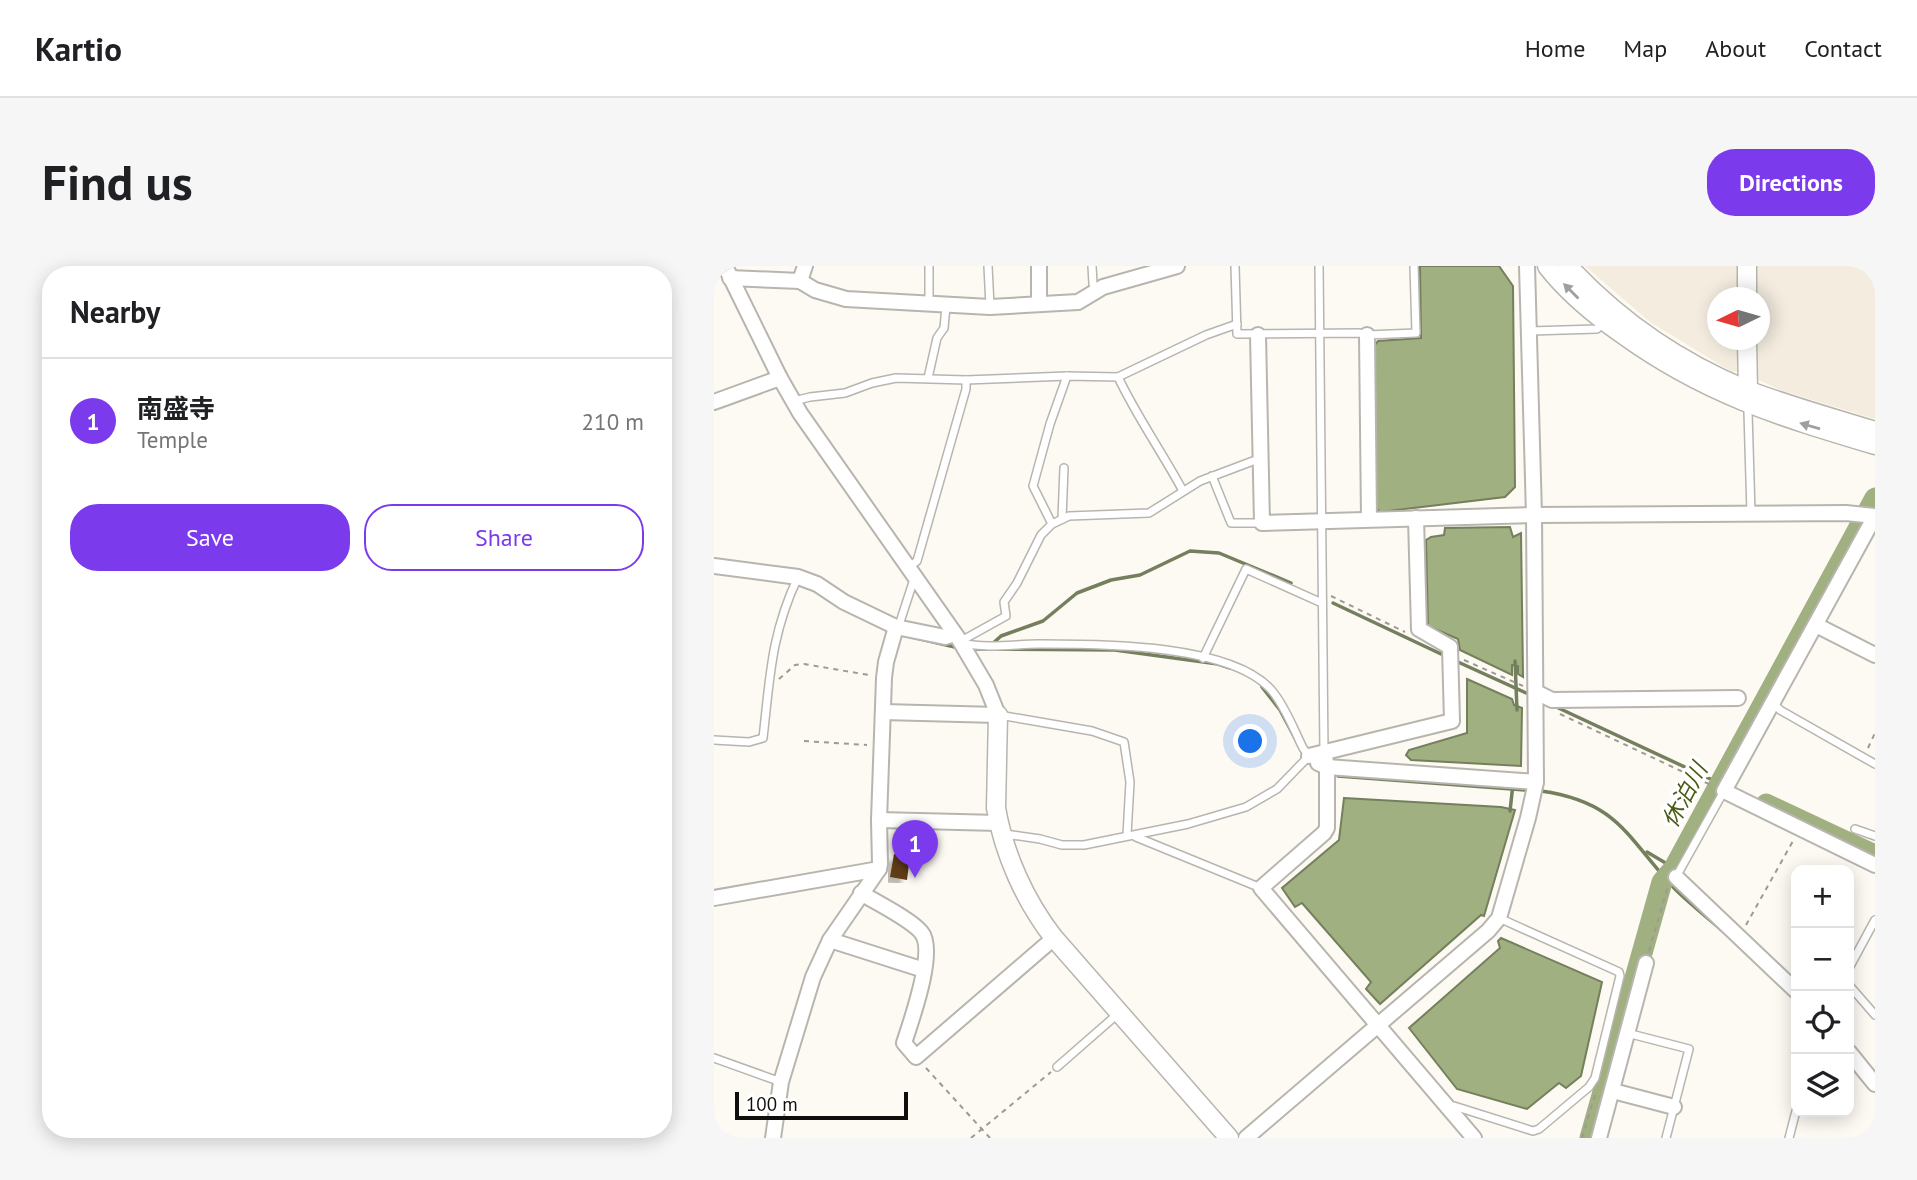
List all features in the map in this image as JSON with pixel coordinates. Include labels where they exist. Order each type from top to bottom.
[{"type":"street","points":[[800,281],[806,266]]},
{"type":"street","points":[[1038,266],[1039,304]]},
{"type":"street","points":[[1246,1138],[1488,931],[1499,918],[1536,782],[1531,331],[1527,266]]},
{"type":"street","points":[[1547,266],[1605,322],[1679,372],[1875,445]]},
{"type":"street","points":[[1567,266],[1648,337],[1749,398],[1875,431]]},
{"type":"street","points":[[1747,266],[1747,287]]},
{"type":"street","points":[[727,272],[800,281],[815,290],[846,299],[990,307],[1079,302],[1096,290],[1170,267]]},
{"type":"street","points":[[727,272],[793,402],[957,638],[986,685],[998,715],[996,808],[1000,828],[1030,905],[1054,938],[1229,1138]]},
{"type":"street","points":[[1258,335],[1262,523],[1534,515],[1751,513],[1870,516],[1816,625],[1722,790],[1875,864]]},
{"type":"street","points":[[1367,335],[1369,519]]},
{"type":"street","points":[[1747,350],[1749,398]]},
{"type":"street","points":[[714,402],[779,378]]},
{"type":"street","points":[[1309,756],[1452,722],[1448,644],[1419,629],[1416,518]]},
{"type":"street","points":[[714,566],[798,577],[817,584],[845,602],[896,627],[957,638]]},
{"type":"street","points":[[1816,625],[1874,653]]},
{"type":"street","points":[[773,1138],[781,1082],[813,977],[830,940],[879,869],[882,857],[879,820],[884,678],[896,627]]},
{"type":"street","points":[[1536,692],[1552,700],[1738,698]]},
{"type":"street","points":[[883,712],[998,715]]},
{"type":"street","points":[[1324,752],[1327,767],[1324,833],[1261,888],[1474,1138]]},
{"type":"street","points":[[1309,756],[1327,767],[1536,782]]},
{"type":"street","points":[[879,820],[1000,828]]},
{"type":"street","points":[[714,898],[879,869]]},
{"type":"street","points":[[1676,877],[1791,986]]},
{"type":"street","points":[[861,893],[924,934],[927,947],[924,970],[904,1043],[916,1057],[1054,938]]},
{"type":"street","points":[[830,940],[924,970]]},
{"type":"street","points":[[1599,1138],[1646,963]]},
{"type":"street","points":[[1851,1054],[1875,1084]]},
{"type":"street","points":[[1613,1091],[1674,1107]]},
{"type":"lane","points":[[929,266],[929,302]]},
{"type":"lane","points":[[988,266],[990,307]]},
{"type":"lane","points":[[1092,266],[1096,290]]},
{"type":"lane","points":[[1235,266],[1237,334],[1258,335],[1416,333],[1414,266]]},
{"type":"lane","points":[[1319,266],[1324,752]]},
{"type":"lane","points":[[928,378],[937,338],[944,328],[946,306]]},
{"type":"lane","points":[[1531,331],[1597,329],[1605,322]]},
{"type":"lane","points":[[793,402],[845,393],[872,383],[896,379],[1118,377],[1206,335],[1237,324]]},
{"type":"lane","points":[[1052,524],[1033,486],[1066,376]]},
{"type":"lane","points":[[1118,377],[1138,417],[1157,443],[1183,491]]},
{"type":"lane","points":[[896,627],[900,622],[911,574],[965,389],[965,380]]},
{"type":"lane","points":[[1749,398],[1751,513]]},
{"type":"lane","points":[[957,638],[1006,616],[1004,601],[1017,583],[1041,535],[1052,524],[1069,516],[1149,513],[1212,476],[1260,461]]},
{"type":"lane","points":[[1062,519],[1064,468]]},
{"type":"lane","points":[[1212,476],[1231,523],[1262,523]]},
{"type":"lane","points":[[1203,658],[1246,569],[1322,603]]},
{"type":"lane","points":[[714,740],[749,742],[763,737],[774,641],[783,610],[798,577]]},
{"type":"lane","points":[[957,638],[970,645],[1092,644],[1163,650],[1240,667],[1267,685],[1279,700],[1309,756],[1278,789],[1246,807],[1136,836]]},
{"type":"lane","points":[[1773,704],[1875,764]]},
{"type":"lane","points":[[998,715],[1092,732],[1124,742],[1130,782],[1126,835]]},
{"type":"lane","points":[[1676,877],[1722,790]]},
{"type":"lane","points":[[1000,828],[1062,845],[1084,845],[1110,841],[1126,835],[1136,836],[1261,888]]},
{"type":"lane","points":[[1855,829],[1875,836]]},
{"type":"lane","points":[[1448,1107],[1454,1106],[1533,1131],[1539,1129],[1593,1083],[1619,972],[1499,918]]},
{"type":"lane","points":[[1854,959],[1875,920]]},
{"type":"lane","points":[[1854,991],[1875,1015]]},
{"type":"lane","points":[[1057,1067],[1121,1012]]},
{"type":"lane","points":[[1628,1033],[1689,1049],[1666,1138]]},
{"type":"lane","points":[[714,1058],[781,1082]]},
{"type":"lane","points":[[1789,1138],[1794,1117]]},
{"type":"path","points":[[1322,592],[1415,636]]},
{"type":"path","points":[[1450,653],[1536,692]]},
{"type":"path","points":[[768,693],[779,679],[795,666],[804,664],[884,678]]},
{"type":"path","points":[[1561,715],[1722,790]]},
{"type":"path","points":[[1863,758],[1875,733]]},
{"type":"path","points":[[804,741],[882,746]]},
{"type":"path","points":[[1740,936],[1800,828]]},
{"type":"path","points":[[1646,963],[1666,889],[1676,877]]},
{"type":"path","points":[[916,1057],[990,1138]]},
{"type":"path","points":[[971,1138],[1057,1067]]},
{"type":"path","points":[[1582,1138],[1596,1092],[1593,1083]]},
{"type":"shaded area","points":[[1420,266],[1499,266],[1513,286],[1515,487],[1505,497],[1380,512],[1374,506],[1373,347],[1378,341],[1421,338]]},
{"type":"shaded area","points":[[1585,266],[1875,266],[1875,419],[1783,391],[1739,371],[1732,372],[1650,322]]},
{"type":"shaded area","points":[[1510,527],[1513,537],[1521,533],[1523,677],[1518,674],[1518,666],[1512,665],[1512,675],[1460,650],[1458,639],[1428,626],[1426,540],[1444,535],[1445,528]]},
{"type":"shaded area","points":[[1467,679],[1512,699],[1514,705],[1522,708],[1521,766],[1411,760],[1406,755],[1409,750],[1467,733]]},
{"type":"shaded area","points":[[1344,798],[1515,810],[1484,916],[1481,915],[1380,1004],[1366,989],[1371,982],[1302,903],[1295,907],[1282,888],[1339,840]]},
{"type":"shaded area","points":[[1501,938],[1602,982],[1581,1076],[1566,1088],[1559,1083],[1527,1109],[1457,1089],[1409,1028],[1500,948],[1498,941]]},
{"type":"building","points":[[894,854],[910,856],[907,880],[890,877]]},
{"type":"waterway","name":"休泊川","points":[[1590,1138],[1662,882],[1674,868],[1875,498]]},
{"type":"waterway","points":[[991,645],[1001,636],[1043,621],[1077,593],[1111,580],[1140,575],[1190,551],[1219,553],[1291,583]]},
{"type":"waterway","points":[[1333,603],[1441,654]]},
{"type":"waterway","points":[[912,637],[959,648]]},
{"type":"waterway","points":[[970,649],[1115,650],[1230,668]]},
{"type":"waterway","points":[[1515,661],[1517,710]]},
{"type":"waterway","points":[[1458,662],[1526,693]]},
{"type":"waterway","points":[[1262,687],[1280,710],[1305,757]]},
{"type":"waterway","points":[[1552,705],[1719,783]]},
{"type":"waterway","points":[[1338,776],[1525,790]]},
{"type":"waterway","points":[[1510,811],[1513,784]]},
{"type":"waterway","points":[[1541,791],[1567,796],[1605,813],[1632,838],[1675,889],[1724,932]]},
{"type":"waterway","points":[[1766,804],[1875,855]]},
{"type":"waterway","points":[[1647,852],[1674,868]]},
{"type":"place","name":"南盛寺","points":[[915,878]]}]
